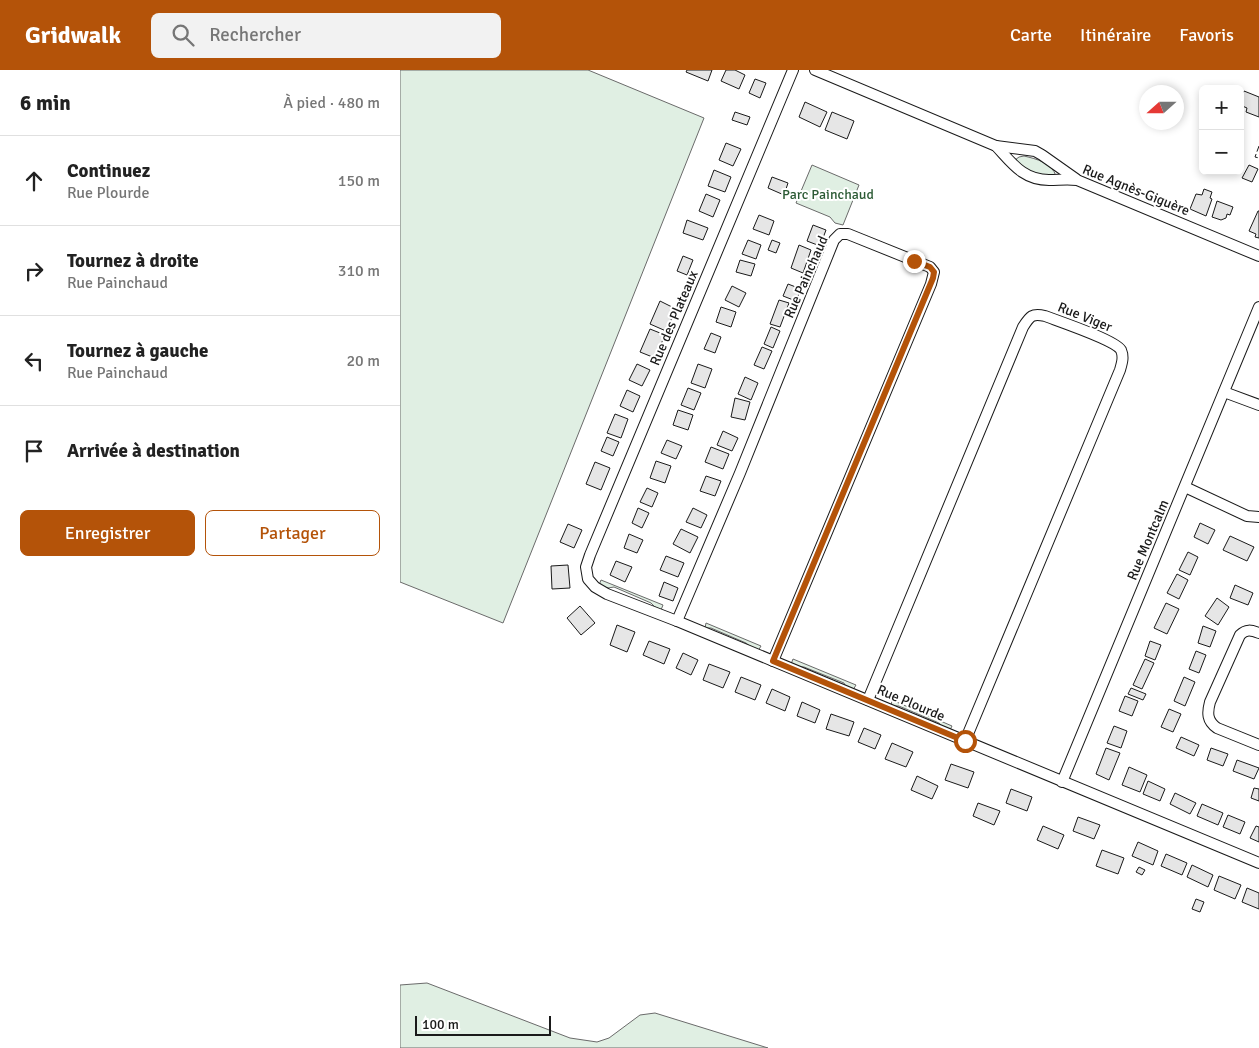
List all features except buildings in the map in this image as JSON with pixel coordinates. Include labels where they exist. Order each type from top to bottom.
[{"type":"street","name":"Rue des Plateaux","points":[[588,579],[586,568],[590,555],[793,70]]},
{"type":"street","name":"Rue Agnès-Giguère","points":[[814,70],[996,146],[1014,166],[1034,179],[1077,180],[1259,256]]},
{"type":"street","points":[[996,146],[1035,152],[1077,180]]},
{"type":"street","name":"Rue Painchaud","points":[[677,621],[834,240],[840,234],[848,234],[930,267],[934,272],[931,284],[773,661]]},
{"type":"street","name":"Rue Montcalm","points":[[1062,782],[1259,307]]},
{"type":"street","name":"Rue Viger","points":[[868,700],[1028,320],[1031,316],[1038,314],[1107,341],[1118,346],[1122,352],[1123,360],[1120,370],[965,741]]},
{"type":"street","points":[[1224,392],[1259,405]]},
{"type":"street","points":[[1185,487],[1247,516],[1259,517]]},
{"type":"street","name":"Rue Plourde","points":[[588,579],[595,587],[607,594],[677,621],[1259,863]]},
{"type":"street","points":[[1259,633],[1250,630],[1243,631],[1240,635],[1210,702],[1208,718],[1218,728],[1259,745]]},
{"type":"green space","points":[[400,70],[588,70],[704,118],[503,623],[400,582]]},
{"type":"green space","points":[[1024,156],[1039,160],[1048,165],[1056,176],[1030,174],[1015,160]]},
{"type":"green space","name":"Parc Painchaud","points":[[812,165],[859,185],[843,225],[835,223],[830,217],[796,203]]},
{"type":"green space","points":[[601,580],[663,605],[661,610],[651,603],[614,587],[608,588],[599,585]]},
{"type":"green space","points":[[706,623],[761,646],[758,651],[746,643],[711,628],[705,628]]},
{"type":"green space","points":[[793,659],[856,685],[853,690],[846,687],[844,683],[804,667],[791,664]]},
{"type":"green space","points":[[892,700],[952,726],[950,730],[942,727],[939,723],[899,706],[891,706]]},
{"type":"green space","points":[[427,983],[570,1038],[597,1042],[609,1038],[640,1015],[655,1013],[768,1048],[400,1048],[400,985]]},
{"type":"fence","points":[[1259,146],[1255,157],[1259,158]]},
{"type":"route","points":[[914,261],[930,267],[934,272],[933,278],[773,661],[965,741]]}]
